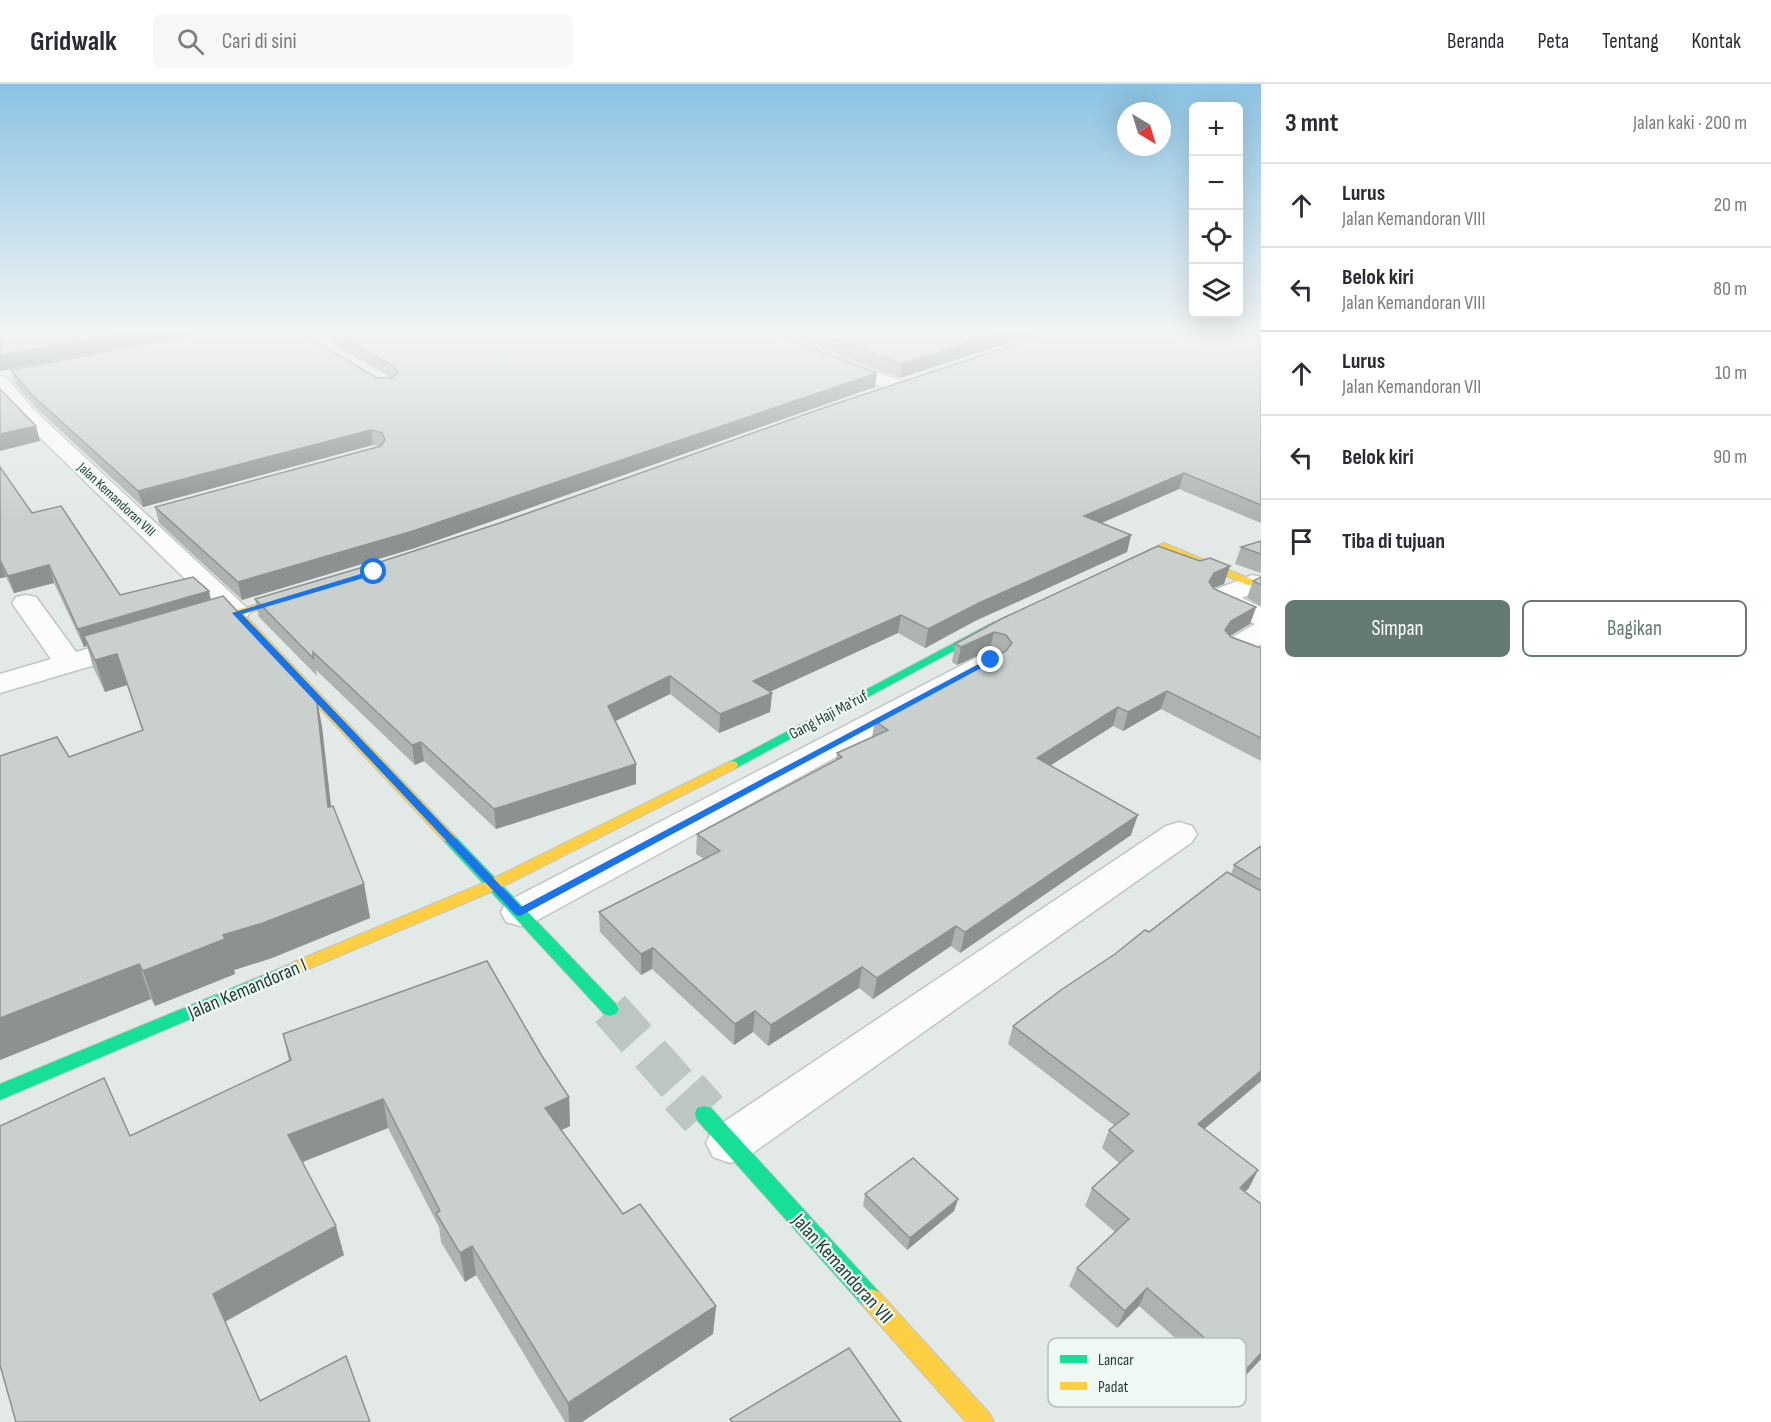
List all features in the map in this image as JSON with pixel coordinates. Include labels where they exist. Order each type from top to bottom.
[{"type":"street","name":"Jalan Kemandoran VIII","points":[[11,394],[27,414],[236,613],[493,885]]},
{"type":"street","points":[[0,418],[27,414]]},
{"type":"street","points":[[138,519],[165,511]]},
{"type":"street","points":[[1112,570],[1164,546],[1256,583]]},
{"type":"street","points":[[1256,583],[1219,598],[1261,617]]},
{"type":"street","points":[[192,627],[319,590]]},
{"type":"street","points":[[26,603],[69,664]]},
{"type":"street","name":"Gang Haji Ma'ruf","points":[[493,885],[788,736],[1007,619]]},
{"type":"street","points":[[1261,631],[1236,647],[1261,658]]},
{"type":"street","points":[[0,684],[158,637]]},
{"type":"street","points":[[520,912],[991,660]]},
{"type":"street","points":[[717,1129],[1179,834]]},
{"type":"street","points":[[493,885],[610,1009]]},
{"type":"street","name":"Jalan Kemandoran I","points":[[0,1092],[493,885]]},
{"type":"street","name":"Jalan Kemandoran VII","points":[[717,1129],[982,1422]]},
{"type":"building","points":[[0,394],[5,394],[36,426],[0,434]]},
{"type":"building","points":[[31,394],[814,394],[413,531],[238,582],[155,507],[381,446],[385,440],[382,433],[371,430],[138,491]]},
{"type":"building","points":[[864,394],[1261,394],[1261,505],[1184,473],[1084,516],[1131,535],[979,603],[928,629],[901,615],[753,681],[772,693],[720,714],[670,676],[608,706],[636,764],[494,809],[421,742],[412,745],[313,652],[313,658],[255,599],[500,523]]},
{"type":"building","points":[[0,467],[32,513],[61,506],[120,595],[193,577],[209,591],[78,629],[49,565],[8,576],[0,560]]},
{"type":"building","points":[[1261,541],[1261,554],[1241,547]]},
{"type":"building","points":[[1158,546],[1200,561],[1210,558],[1230,566],[1214,573],[1209,582],[1214,589],[1256,607],[1231,621],[1225,630],[1231,637],[1261,648],[1261,738],[1167,691],[1128,712],[1118,707],[1037,758],[1138,815],[965,932],[956,926],[877,978],[862,967],[771,1025],[755,1011],[735,1024],[653,948],[641,954],[599,912],[720,851],[697,834],[842,757],[837,753],[888,730],[875,721],[989,662],[987,661],[1006,651],[1012,643],[1006,635],[994,632],[961,647],[955,644],[1001,619]]},
{"type":"building","points":[[1261,577],[1261,585],[1253,581]]},
{"type":"building","points":[[223,596],[316,695],[328,807],[333,806],[364,884],[263,923],[223,935],[225,939],[143,971],[139,964],[0,1018],[0,756],[57,737],[69,757],[143,730],[117,654],[95,660],[84,636]]},
{"type":"building","points":[[1261,846],[1261,880],[1234,865]]},
{"type":"building","points":[[1227,872],[1261,891],[1261,1071],[1198,1124],[1258,1170],[1240,1188],[1261,1204],[1261,1353],[1246,1370],[1246,1338],[1205,1338],[1147,1288],[1125,1311],[1077,1268],[1129,1219],[1092,1188],[1133,1151],[1109,1130],[1129,1114],[1013,1026],[1145,930],[1149,932]]},
{"type":"building","points":[[487,961],[542,1056],[569,1097],[545,1108],[623,1214],[640,1204],[716,1306],[568,1403],[472,1246],[460,1253],[436,1213],[440,1211],[383,1099],[288,1135],[336,1226],[213,1294],[260,1401],[346,1356],[370,1422],[16,1422],[0,1365],[0,1126],[104,1078],[130,1136],[291,1060],[283,1034]]},
{"type":"building","points":[[913,1158],[958,1199],[910,1238],[865,1194]]},
{"type":"building","points":[[849,1348],[901,1422],[732,1422],[730,1419]]},
{"type":"tunnel","points":[[610,1009],[686,1094]]},
{"type":"tunnel","points":[[684,1092],[704,1114]]},
{"type":"traffic: fast","points":[[731,765],[994,625]]},
{"type":"traffic: fast","points":[[449,838],[610,1009]]},
{"type":"traffic: fast","points":[[0,1092],[300,966]]},
{"type":"traffic: fast","points":[[704,1114],[871,1299]]},
{"type":"traffic: slow","points":[[1122,565],[1164,546],[1252,583],[1261,582]]},
{"type":"traffic: slow","points":[[300,596],[236,613],[449,838]]},
{"type":"traffic: slow","points":[[300,966],[493,885],[731,765]]},
{"type":"traffic: slow","points":[[871,1299],[982,1422]]},
{"type":"route","points":[[374,572],[297,597],[236,613],[520,912],[991,660]]}]
